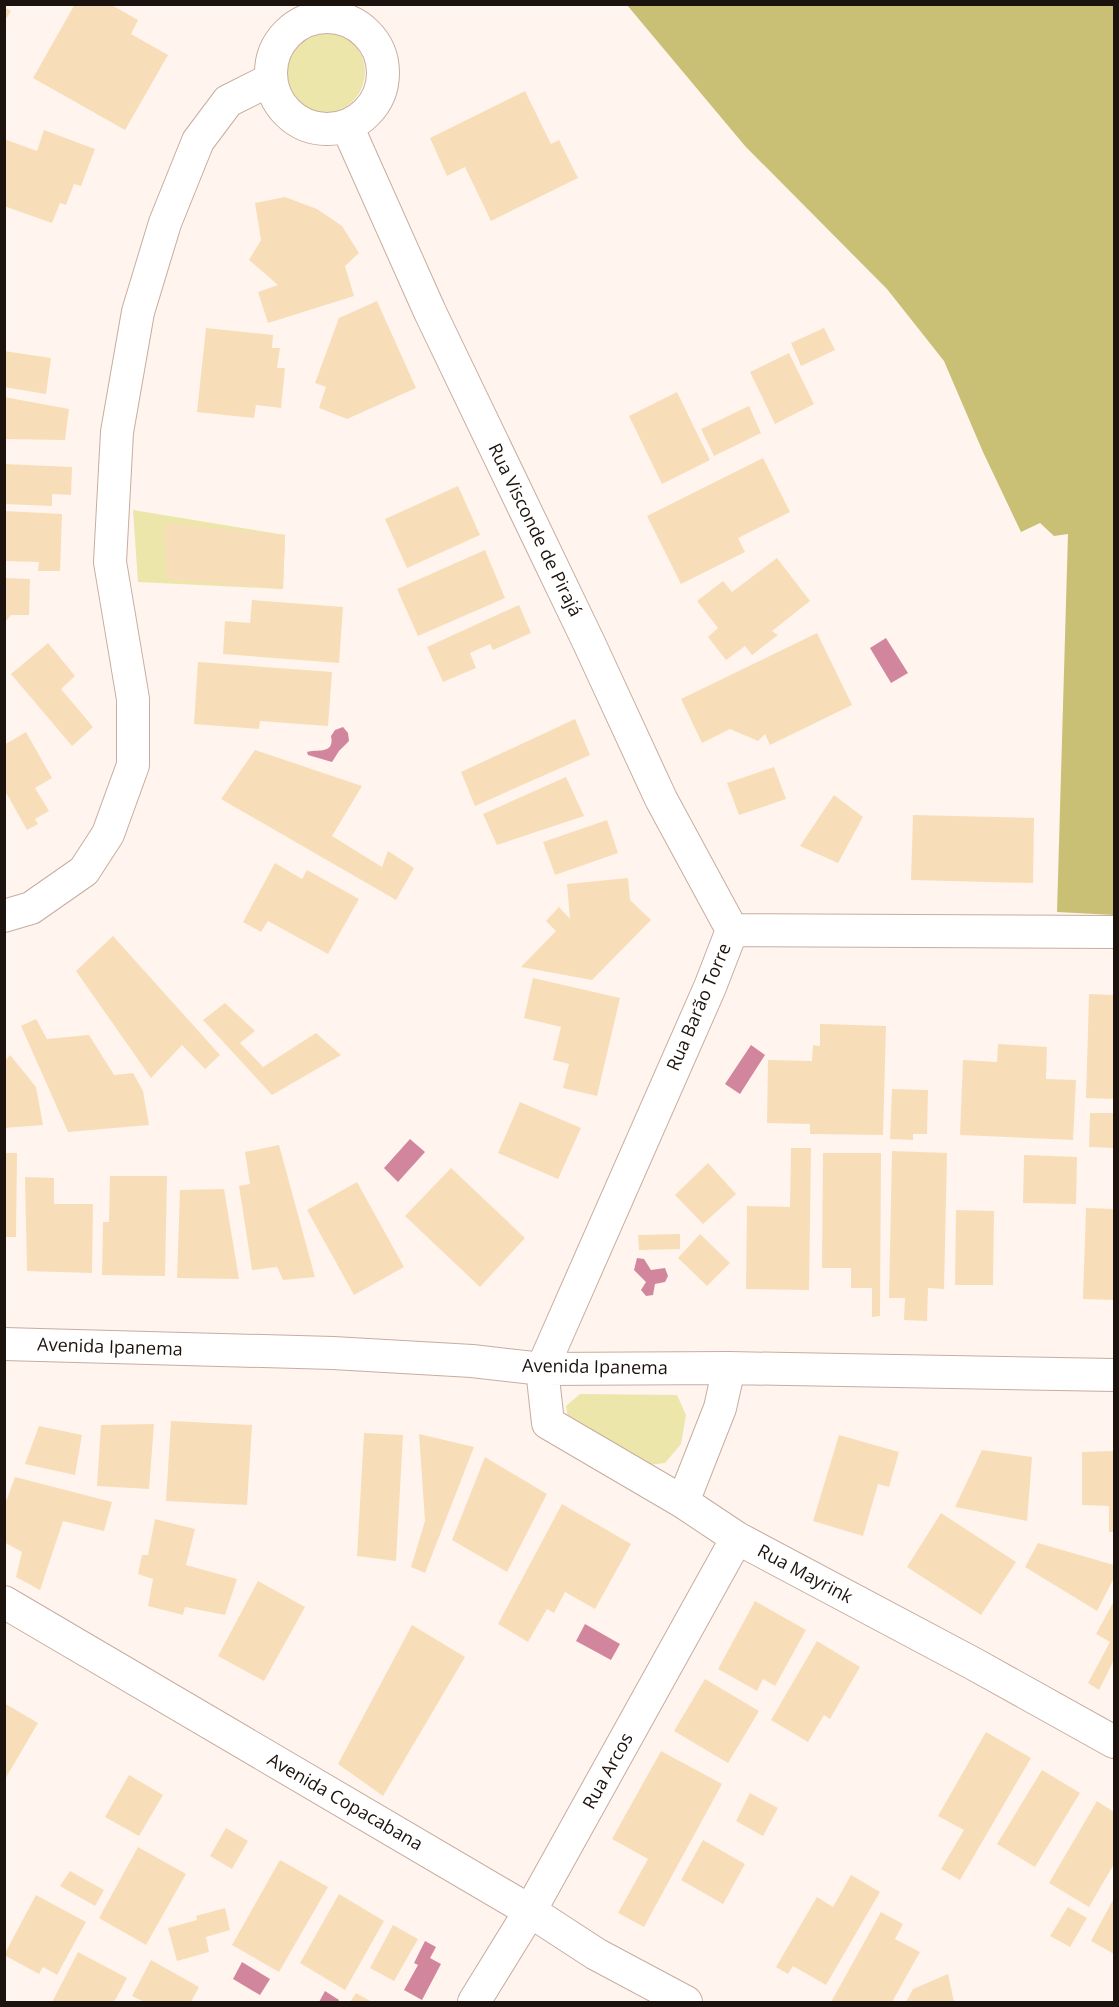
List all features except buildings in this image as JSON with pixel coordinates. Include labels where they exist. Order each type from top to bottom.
[{"type":"street","points":[[326,16],[347,20],[364,30],[374,42],[382,60],[382,83],[376,102],[363,116],[346,126],[320,129],[302,124],[286,112],[276,99],[270,80],[273,54],[283,36],[307,20],[326,16]]},
{"type":"street","points":[[4,916],[31,908],[84,871],[108,834],[133,765],[133,699],[110,561],[117,432],[138,312],[165,223],[198,141],[228,101],[270,80]]},
{"type":"street","name":"Rua Visconde de Pirajá","points":[[346,126],[430,312],[585,633],[661,799],[732,930]]},
{"type":"street","name":"Rua Barão Torre","points":[[542,1369],[710,987],[732,930],[1114,932]]},
{"type":"street","name":"Avenida Ipanema","points":[[4,1344],[333,1353],[472,1361],[542,1369],[729,1368],[1114,1375]]},
{"type":"street","points":[[682,1502],[720,1408],[729,1368]]},
{"type":"street","name":"Rua Mayrink","points":[[542,1369],[548,1423],[682,1502],[737,1538],[974,1664],[1114,1742]]},
{"type":"street","name":"Rua Arcos","points":[[474,2002],[530,1911],[737,1538]]},
{"type":"street","name":"Avenida Copacabana","points":[[4,1602],[530,1911],[596,1954],[686,2002]]},
{"type":"shaded area","points":[[627,5],[1114,5],[1114,915],[1057,912],[1068,534],[1054,536],[1040,523],[1021,532],[983,452],[944,361],[887,289],[745,146]]},
{"type":"shaded area","points":[[324,31],[340,34],[353,43],[362,56],[365,72],[362,88],[353,101],[340,110],[324,113],[308,110],[295,101],[286,88],[283,72],[286,56],[295,43],[308,34]]},
{"type":"shaded area","points":[[133,510],[285,535],[283,589],[138,582]]},
{"type":"shaded area","points":[[886,638],[908,673],[891,683],[870,648]]},
{"type":"shaded area","points":[[343,727],[348,733],[349,741],[332,762],[308,755],[307,752],[328,749],[335,730]]},
{"type":"shaded area","points":[[751,1045],[765,1055],[740,1094],[725,1084]]},
{"type":"shaded area","points":[[410,1139],[425,1152],[398,1182],[384,1168]]},
{"type":"shaded area","points":[[637,1258],[644,1259],[651,1270],[665,1268],[668,1276],[665,1282],[655,1284],[653,1295],[646,1296],[641,1290],[646,1282],[634,1270]]},
{"type":"shaded area","points":[[580,1394],[677,1395],[686,1415],[681,1444],[665,1463],[641,1466],[569,1423],[566,1406]]},
{"type":"shaded area","points":[[585,1624],[620,1644],[611,1660],[576,1641]]},
{"type":"shaded area","points":[[425,1941],[436,1947],[430,1958],[441,1964],[422,2000],[404,1990],[418,1965],[414,1963]]},
{"type":"shaded area","points":[[242,1962],[270,1979],[260,1995],[233,1979]]},
{"type":"shaded area","points":[[325,1991],[339,2000],[338,2002],[319,2002]]}]
